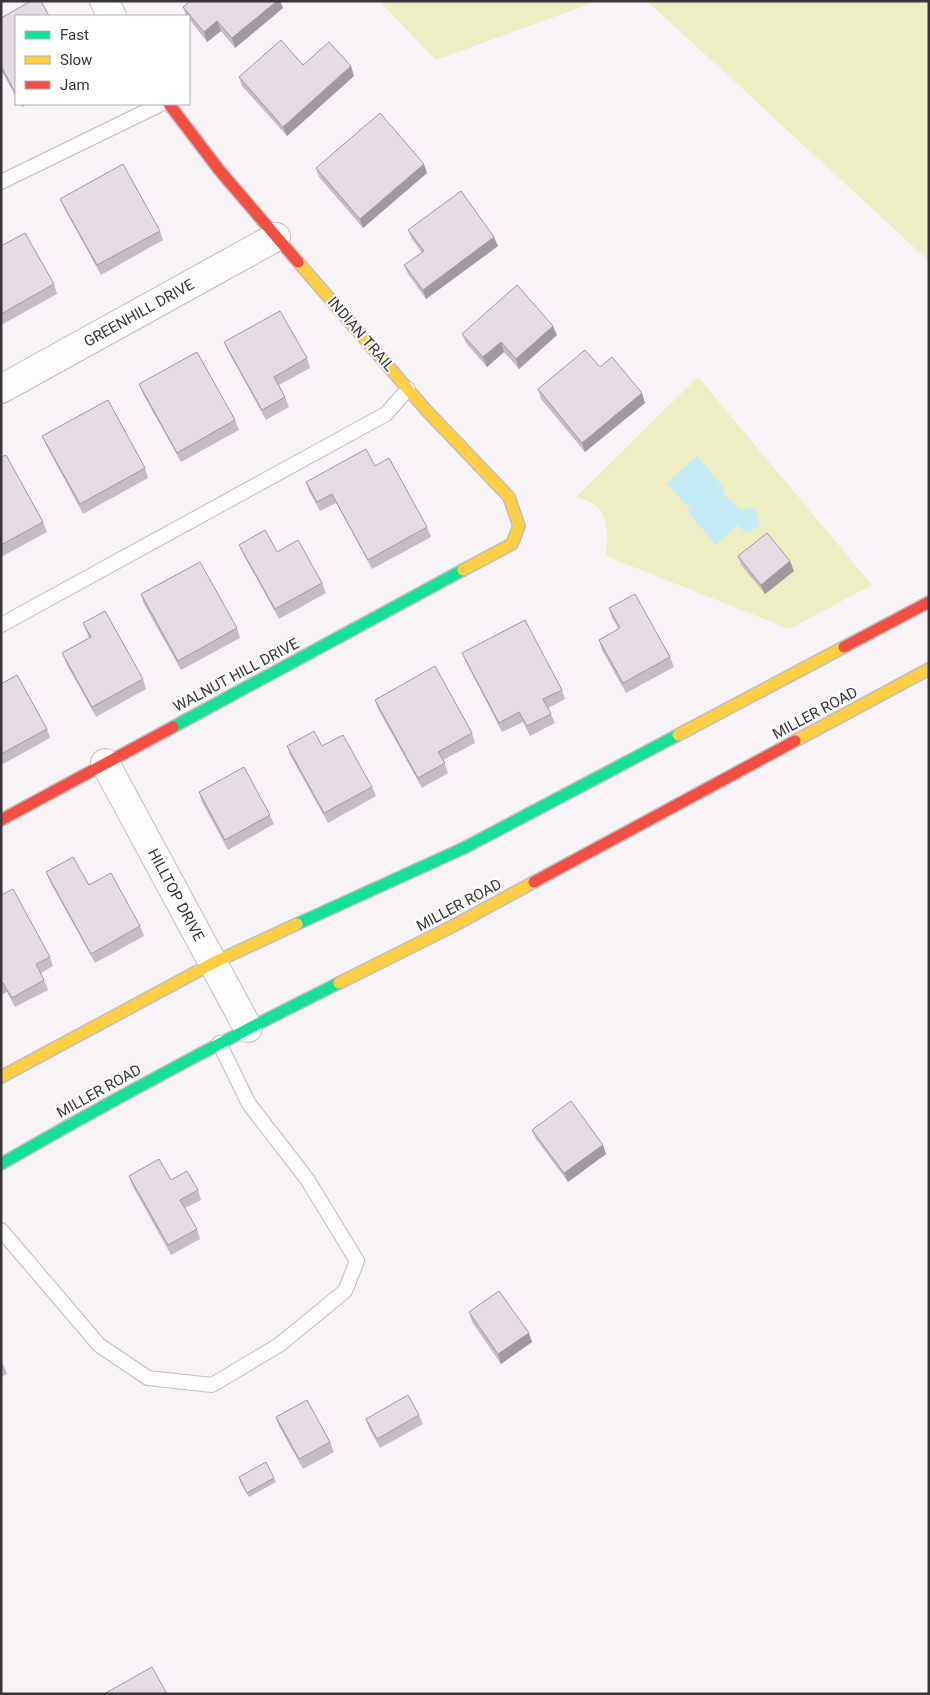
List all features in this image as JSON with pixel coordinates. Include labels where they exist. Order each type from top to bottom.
[{"type":"main road","name":"INDIAN TRAIL","points":[[170,105],[220,171],[276,237],[408,389],[509,497],[519,526],[512,544],[486,558]]},
{"type":"main road","name":"WALNUT HILL DRIVE","points":[[1,820],[486,558]]},
{"type":"main road","points":[[1,1077],[213,963],[464,848],[929,602]]},
{"type":"main road","name":"MILLER ROAD","points":[[1,1164],[219,1043],[453,926],[929,669]]},
{"type":"street","points":[[104,1],[111,15]]},
{"type":"street","name":"GREENHILL DRIVE","points":[[1,389],[276,237]]},
{"type":"street","name":"HILLTOP DRIVE","points":[[105,763],[248,1028]]},
{"type":"lane","points":[[1,182],[159,105]]},
{"type":"lane","points":[[1,625],[386,414],[408,389]]},
{"type":"lane","points":[[1,1230],[98,1345],[148,1378],[212,1385],[279,1345],[345,1290],[357,1261],[308,1179],[249,1104],[219,1043]]},
{"type":"green space","points":[[379,1],[598,1],[436,60]]},
{"type":"green space","points":[[647,1],[929,1],[929,261]]},
{"type":"green space","points":[[698,377],[872,585],[789,629],[606,556],[607,527],[601,511],[587,500],[576,497]]},
{"type":"water","points":[[697,456],[723,487],[723,493],[740,510],[750,508],[755,510],[759,521],[758,527],[749,532],[744,531],[738,525],[716,545],[689,514],[689,508],[667,483]]},
{"type":"building","points":[[31,1],[41,1],[48,15],[15,15],[15,92],[1,66],[1,18]]},
{"type":"building","points":[[190,1],[277,1],[232,38],[217,21],[204,32],[183,7]]},
{"type":"building","points":[[281,40],[303,65],[329,42],[351,66],[283,127],[239,77]]},
{"type":"building","points":[[380,113],[424,164],[360,219],[316,168]]},
{"type":"building","points":[[123,164],[160,231],[97,265],[60,199]]},
{"type":"building","points":[[461,191],[494,237],[423,290],[404,265],[424,251],[408,230]]},
{"type":"building","points":[[25,233],[54,284],[1,314],[1,246]]},
{"type":"building","points":[[517,285],[553,326],[516,359],[501,342],[483,357],[462,334]]},
{"type":"building","points":[[280,311],[307,358],[274,377],[285,397],[262,410],[224,342]]},
{"type":"building","points":[[585,350],[600,367],[612,357],[642,393],[582,443],[538,389]]},
{"type":"building","points":[[197,352],[235,420],[177,453],[139,384]]},
{"type":"building","points":[[108,400],[145,468],[80,504],[42,436]]},
{"type":"building","points":[[366,449],[375,466],[389,458],[427,527],[368,560],[332,494],[317,502],[306,482]]},
{"type":"building","points":[[6,455],[43,522],[1,545],[1,457]]},
{"type":"building","points":[[265,530],[277,552],[298,540],[322,583],[275,609],[239,545]]},
{"type":"building","points":[[767,533],[790,561],[761,585],[738,556]]},
{"type":"building","points":[[200,562],[237,628],[178,661],[141,594]]},
{"type":"building","points":[[635,594],[670,657],[623,683],[599,640],[620,628],[609,608]]},
{"type":"building","points":[[105,611],[143,679],[92,707],[62,653],[91,637],[83,623]]},
{"type":"building","points":[[525,620],[562,690],[543,699],[551,714],[527,726],[519,712],[499,723],[462,653]]},
{"type":"building","points":[[435,666],[472,733],[438,752],[445,763],[418,778],[375,700]]},
{"type":"building","points":[[17,675],[47,729],[1,754],[1,684]]},
{"type":"building","points":[[314,731],[322,746],[343,735],[372,787],[324,813],[287,746]]},
{"type":"building","points":[[244,767],[270,815],[225,840],[199,792]]},
{"type":"building","points":[[73,857],[89,885],[111,873],[140,926],[91,954],[46,872]]},
{"type":"building","points":[[13,889],[50,957],[36,964],[44,980],[12,998],[3,983],[1,984],[1,895]]},
{"type":"building","points":[[571,1101],[603,1145],[564,1173],[532,1130]]},
{"type":"building","points":[[159,1159],[171,1180],[187,1171],[198,1190],[180,1200],[197,1229],[168,1245],[129,1176]]},
{"type":"building","points":[[499,1291],[529,1333],[498,1354],[469,1312]]},
{"type":"building","points":[[408,1395],[419,1415],[377,1439],[366,1419]]},
{"type":"building","points":[[307,1400],[330,1442],[299,1459],[276,1417]]},
{"type":"building","points":[[266,1462],[274,1478],[247,1493],[239,1477]]},
{"type":"building","points":[[152,1667],[167,1694],[104,1694]]},
{"type":"traffic: fast","points":[[173,727],[463,570]]},
{"type":"traffic: fast","points":[[297,924],[464,848],[678,735]]},
{"type":"traffic: fast","points":[[1,1164],[168,1071],[339,983]]},
{"type":"traffic: slow","points":[[298,262],[426,410],[509,497],[519,526],[512,544],[463,570]]},
{"type":"traffic: slow","points":[[678,735],[844,647]]},
{"type":"traffic: slow","points":[[795,741],[929,669]]},
{"type":"traffic: slow","points":[[339,983],[453,926],[534,882]]},
{"type":"traffic: slow","points":[[1,1077],[213,963],[297,924]]},
{"type":"traffic: jam","points":[[170,105],[220,171],[298,262]]},
{"type":"traffic: jam","points":[[844,647],[929,602]]},
{"type":"traffic: jam","points":[[1,820],[173,727]]},
{"type":"traffic: jam","points":[[534,882],[795,741]]}]
